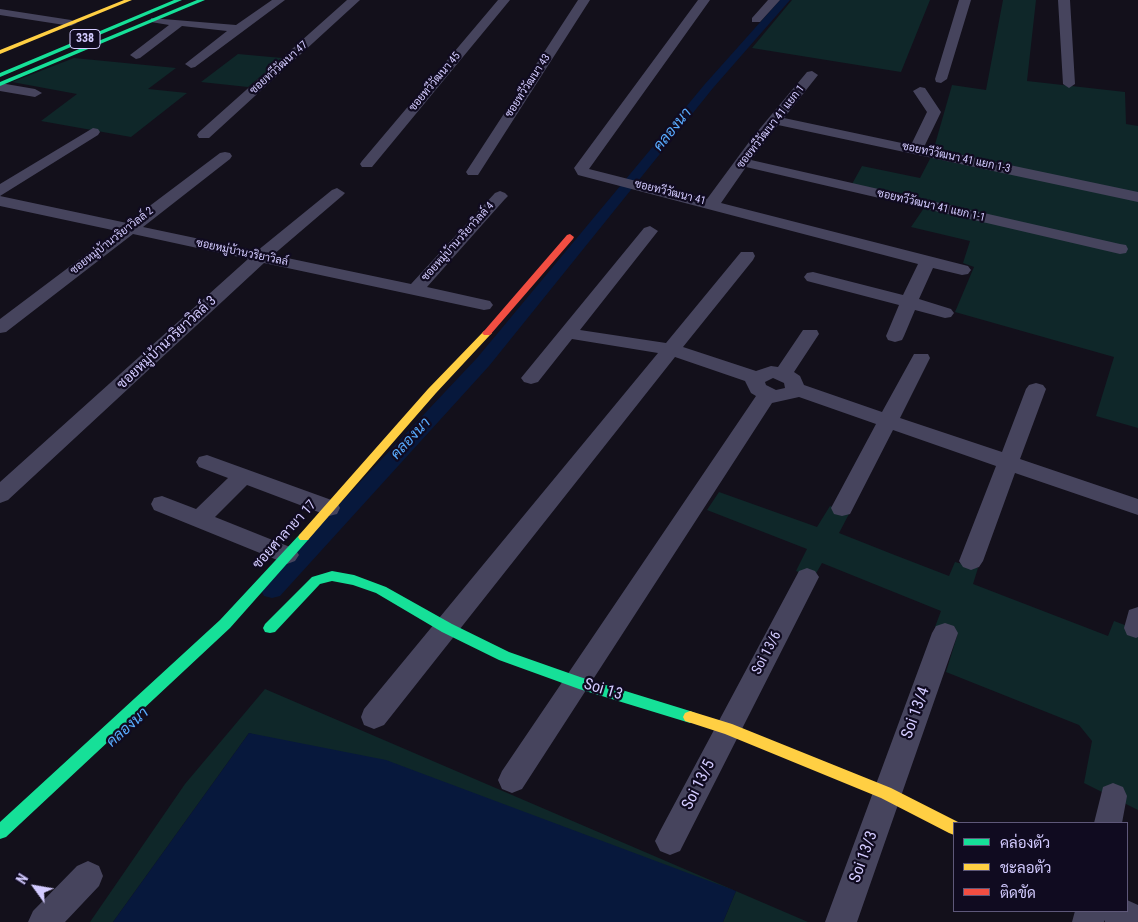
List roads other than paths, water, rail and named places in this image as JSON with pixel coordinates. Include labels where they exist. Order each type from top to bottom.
[{"type":"main road","name":"338","points":[[0,52],[130,0]]},
{"type":"main road","name":"338","points":[[0,61],[152,0]]},
{"type":"main road","name":"338","points":[[34,69],[202,0]]},
{"type":"main road","name":"338","points":[[0,75],[174,2]]},
{"type":"main road","points":[[0,85],[174,2]]},
{"type":"main road","name":"ซอยศาลายา 17","points":[[0,832],[225,624],[432,391],[474,348],[570,237]]},
{"type":"main road","name":"Soi 13","points":[[270,628],[316,580],[332,576],[354,580],[381,590],[447,628],[504,656],[579,683],[727,728],[886,793],[953,827]]},
{"type":"street","points":[[191,64],[278,0]]},
{"type":"street","name":"ซอยทวีวัฒนา 47","points":[[204,135],[354,0]]},
{"type":"street","name":"ซอยทวีวัฒนา 45","points":[[367,164],[504,0]]},
{"type":"street","name":"ซอยทวีวัฒนา 43","points":[[473,172],[584,0]]},
{"type":"street","name":"ซอยทวีวัฒนา 41","points":[[704,0],[581,168],[588,174],[712,204],[962,270]]},
{"type":"street","points":[[756,20],[774,0]]},
{"type":"street","points":[[941,79],[965,0]]},
{"type":"street","points":[[1064,0],[1069,84]]},
{"type":"street","points":[[0,12],[71,23]]},
{"type":"street","points":[[155,20],[238,29]]},
{"type":"street","points":[[136,55],[179,23]]},
{"type":"street","name":"ซอยทวีวัฒนา 41 แยก 1","points":[[712,204],[742,162],[812,75]]},
{"type":"street","points":[[0,85],[35,93]]},
{"type":"street","points":[[916,149],[934,112],[920,91]]},
{"type":"street","name":"ซอยทวีวัฒนา 41 แยก 1-3","points":[[775,120],[1138,197]]},
{"type":"street","points":[[0,191],[93,132]]},
{"type":"street","name":"ซอยหมู่บ้านวริยาวิลล์ 2","points":[[0,328],[224,156]]},
{"type":"street","name":"ซอยทวีวัฒนา 41 แยก 1-1","points":[[742,162],[1120,249]]},
{"type":"street","name":"ซอยหมู่บ้านวริยาวิลล์ 3","points":[[0,495],[260,257],[337,193]]},
{"type":"street","name":"ซอยหมู่บ้านวริยาวิลล์ 4","points":[[416,289],[500,196]]},
{"type":"street","name":"ซอยหมู่บ้านวริยาวิลล์","points":[[0,201],[484,305]]},
{"type":"street","points":[[531,378],[650,231]]},
{"type":"street","points":[[374,718],[747,256]]},
{"type":"street","points":[[895,336],[928,261]]},
{"type":"street","points":[[813,276],[945,313]]},
{"type":"street","points":[[567,333],[672,350],[787,395],[789,381],[810,334]]},
{"type":"street","points":[[842,508],[921,358]]},
{"type":"street","points":[[789,381],[888,421],[1138,507]]},
{"type":"street","points":[[512,780],[579,683],[762,386]]},
{"type":"street","points":[[971,561],[1036,389]]},
{"type":"street","points":[[206,462],[329,508]]},
{"type":"street","points":[[199,519],[243,476]]},
{"type":"street","points":[[162,504],[287,555]]},
{"type":"street","name":"Soi 13/6","points":[[727,728],[807,577]]},
{"type":"street","name":"Soi 13/4","points":[[886,793],[945,634]]},
{"type":"street","name":"Soi 13/5","points":[[670,841],[727,728]]},
{"type":"street","name":"Soi 13/3","points":[[841,922],[886,793]]},
{"type":"street","points":[[44,922],[88,876]]},
{"type":"street","points":[[1118,912],[1138,922]]},
{"type":"water","points":[[249,733],[386,760],[736,891],[723,922],[113,922]]},
{"type":"waterway","name":"คลองนา","points":[[272,590],[483,362],[709,86],[785,0]]}]
